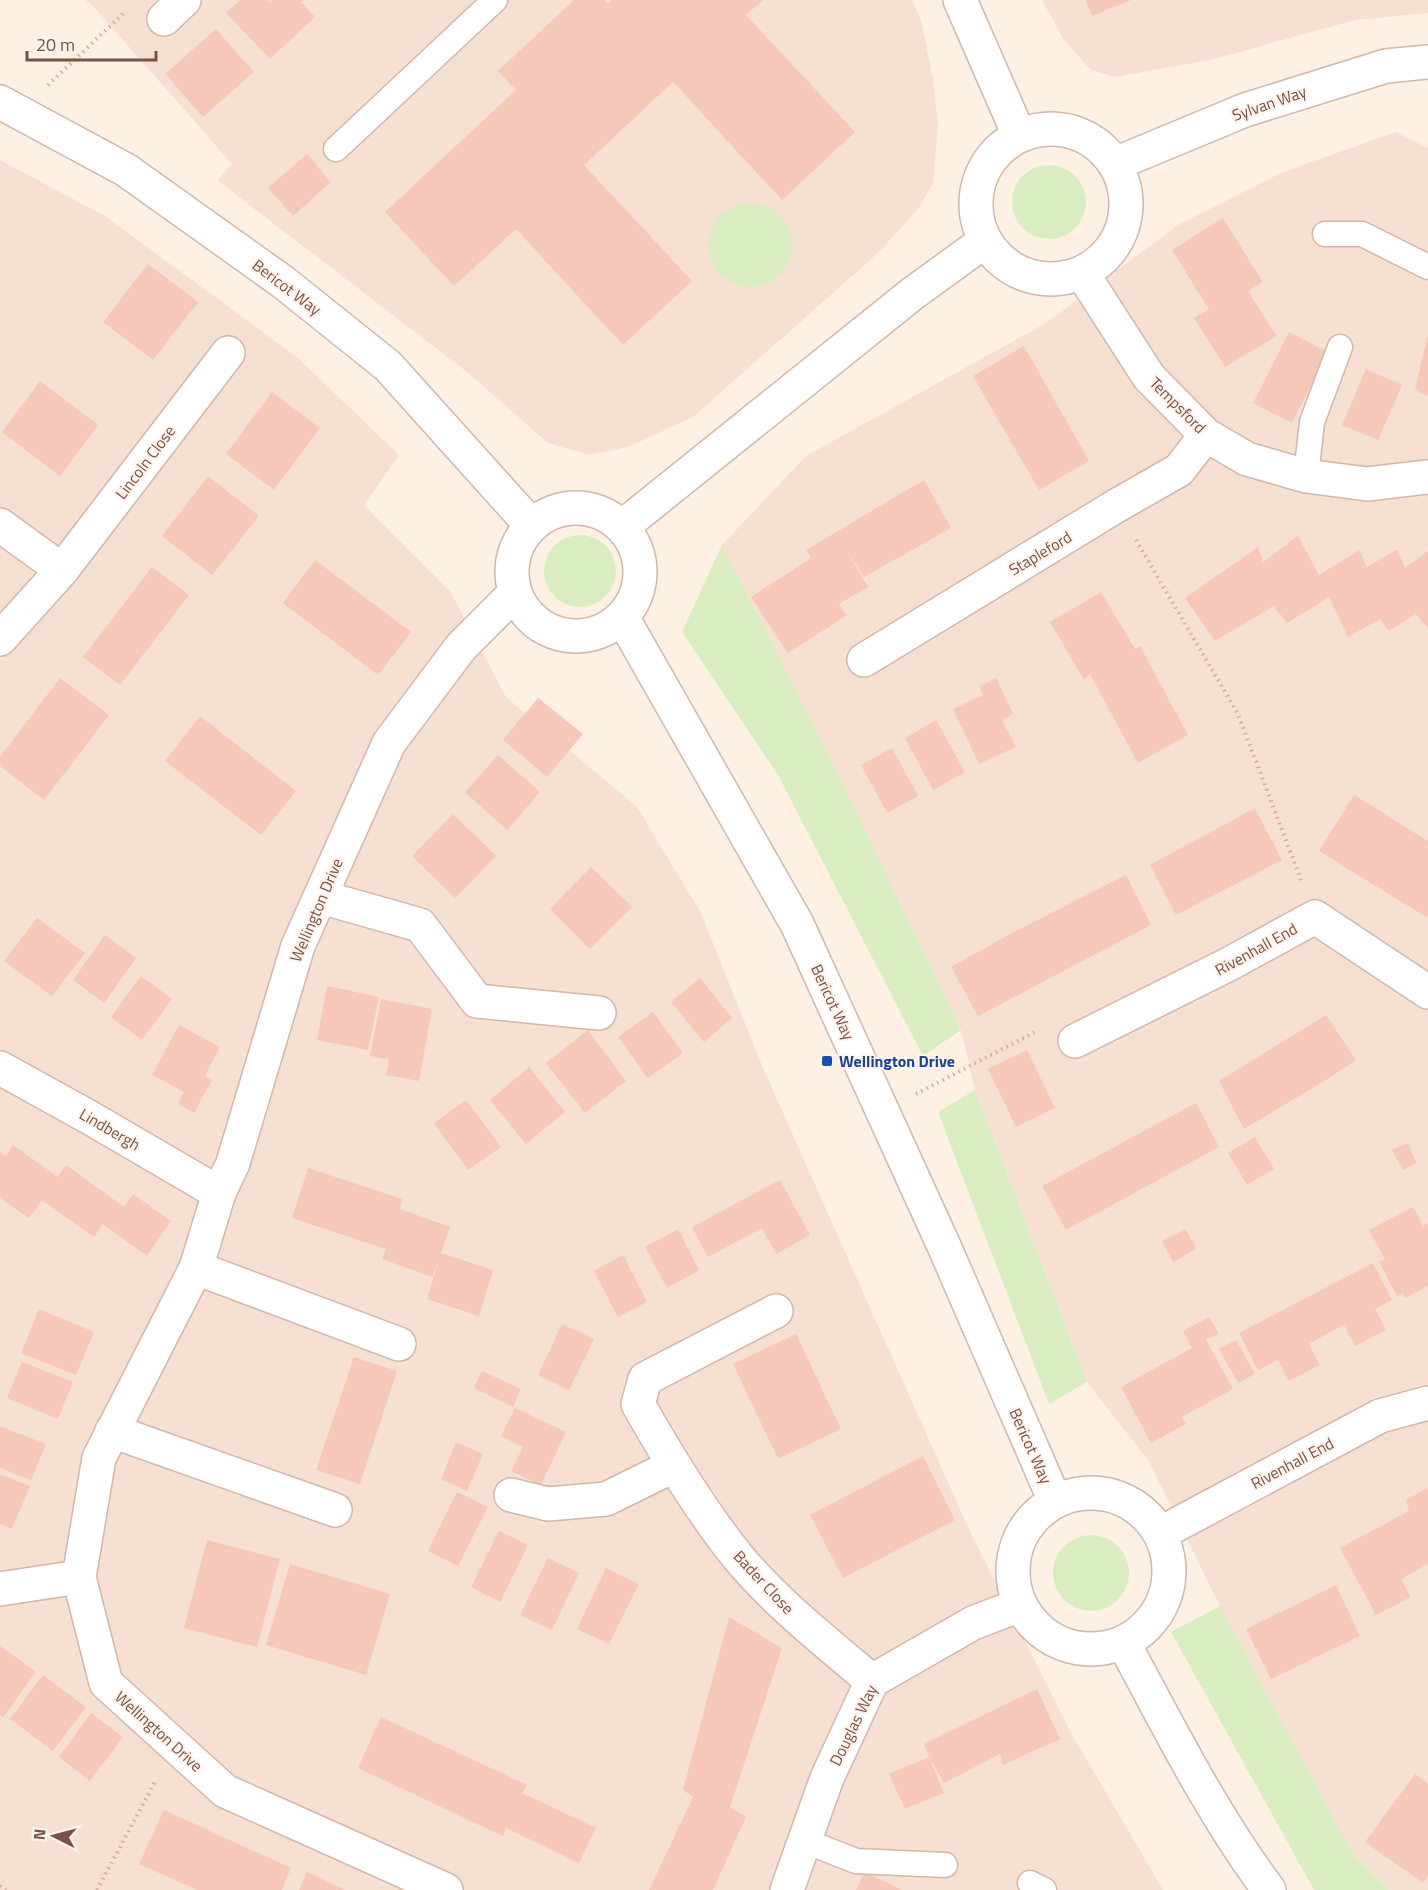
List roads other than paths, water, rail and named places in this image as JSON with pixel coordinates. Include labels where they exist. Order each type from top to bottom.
[{"type":"street","points":[[960,0],[1019,135]]},
{"type":"street","name":"Sylvan Way","points":[[1115,164],[1245,110],[1386,66],[1428,62]]},
{"type":"street","name":"Bericot Way","points":[[9,107],[126,170],[283,282],[388,366],[531,525]]},
{"type":"street","points":[[1040,129],[1062,129],[1083,135],[1101,147],[1115,164],[1125,188],[1126,213],[1118,238],[1113,245],[1103,258],[1082,273],[1060,279],[1039,278],[1018,272],[999,258],[985,241],[977,218],[976,193],[984,170],[999,149],[1019,135],[1040,129]]},
{"type":"street","points":[[622,527],[912,294],[985,241]]},
{"type":"street","name":"Tempsford","points":[[1082,273],[1149,376],[1206,435],[1247,459],[1306,476],[1367,484],[1428,477]]},
{"type":"street","name":"Lincoln Close","points":[[0,639],[62,570],[228,353]]},
{"type":"street","name":"Stapleford","points":[[864,660],[1179,470],[1206,435]]},
{"type":"street","points":[[567,508],[587,508],[606,515],[622,527],[634,543],[640,562],[640,582],[633,601],[622,617],[604,630],[584,636],[562,635],[542,627],[526,612],[514,593],[511,575],[513,557],[519,540],[531,525],[548,513],[567,508]]},
{"type":"street","points":[[0,525],[62,570]]},
{"type":"street","name":"Wellington Drive","points":[[446,1890],[225,1791],[106,1683],[79,1577],[99,1458],[196,1268],[219,1193],[233,1163],[298,946],[389,743],[461,647],[514,593]]},
{"type":"street","name":"Bericot Way","points":[[622,617],[797,924],[884,1111],[1055,1501]]},
{"type":"street","points":[[321,897],[420,926],[477,1001],[599,1013]]},
{"type":"street","name":"Rivenhall End","points":[[1075,1041],[1231,963],[1315,916],[1428,992]]},
{"type":"street","name":"Lindbergh","points":[[0,1068],[219,1193]]},
{"type":"street","points":[[196,1268],[399,1344]]},
{"type":"street","name":"Bader Close","points":[[776,1311],[645,1379],[638,1404],[673,1466],[739,1558],[785,1606],[872,1681]]},
{"type":"street","name":"Rivenhall End","points":[[1161,1533],[1380,1416],[1428,1403]]},
{"type":"street","points":[[112,1431],[335,1510]]},
{"type":"street","points":[[511,1495],[548,1504],[606,1499],[673,1466]]},
{"type":"street","name":"Bericot Way","points":[[1078,1493],[1102,1493],[1126,1500],[1145,1514],[1161,1533],[1169,1558],[1169,1584],[1161,1609],[1145,1629],[1124,1644],[1100,1650],[1075,1649],[1053,1640],[1034,1625],[1020,1605],[1013,1582],[1014,1558],[1021,1535],[1036,1515],[1055,1501],[1078,1493]]},
{"type":"street","points":[[0,1589],[79,1577]]},
{"type":"street","name":"Douglas Way","points":[[787,1890],[827,1778],[872,1681],[973,1623],[1020,1605]]},
{"type":"street","points":[[1124,1644],[1186,1758],[1250,1865],[1269,1890]]},
{"type":"lane","points":[[336,148],[495,0]]},
{"type":"lane","points":[[1325,234],[1362,234],[1428,267]]},
{"type":"lane","points":[[1306,476],[1312,422],[1340,347]]},
{"type":"lane","points":[[805,1842],[856,1861],[945,1865]]},
{"type":"place","name":"Wellington Drive","points":[[827,1061]]}]
